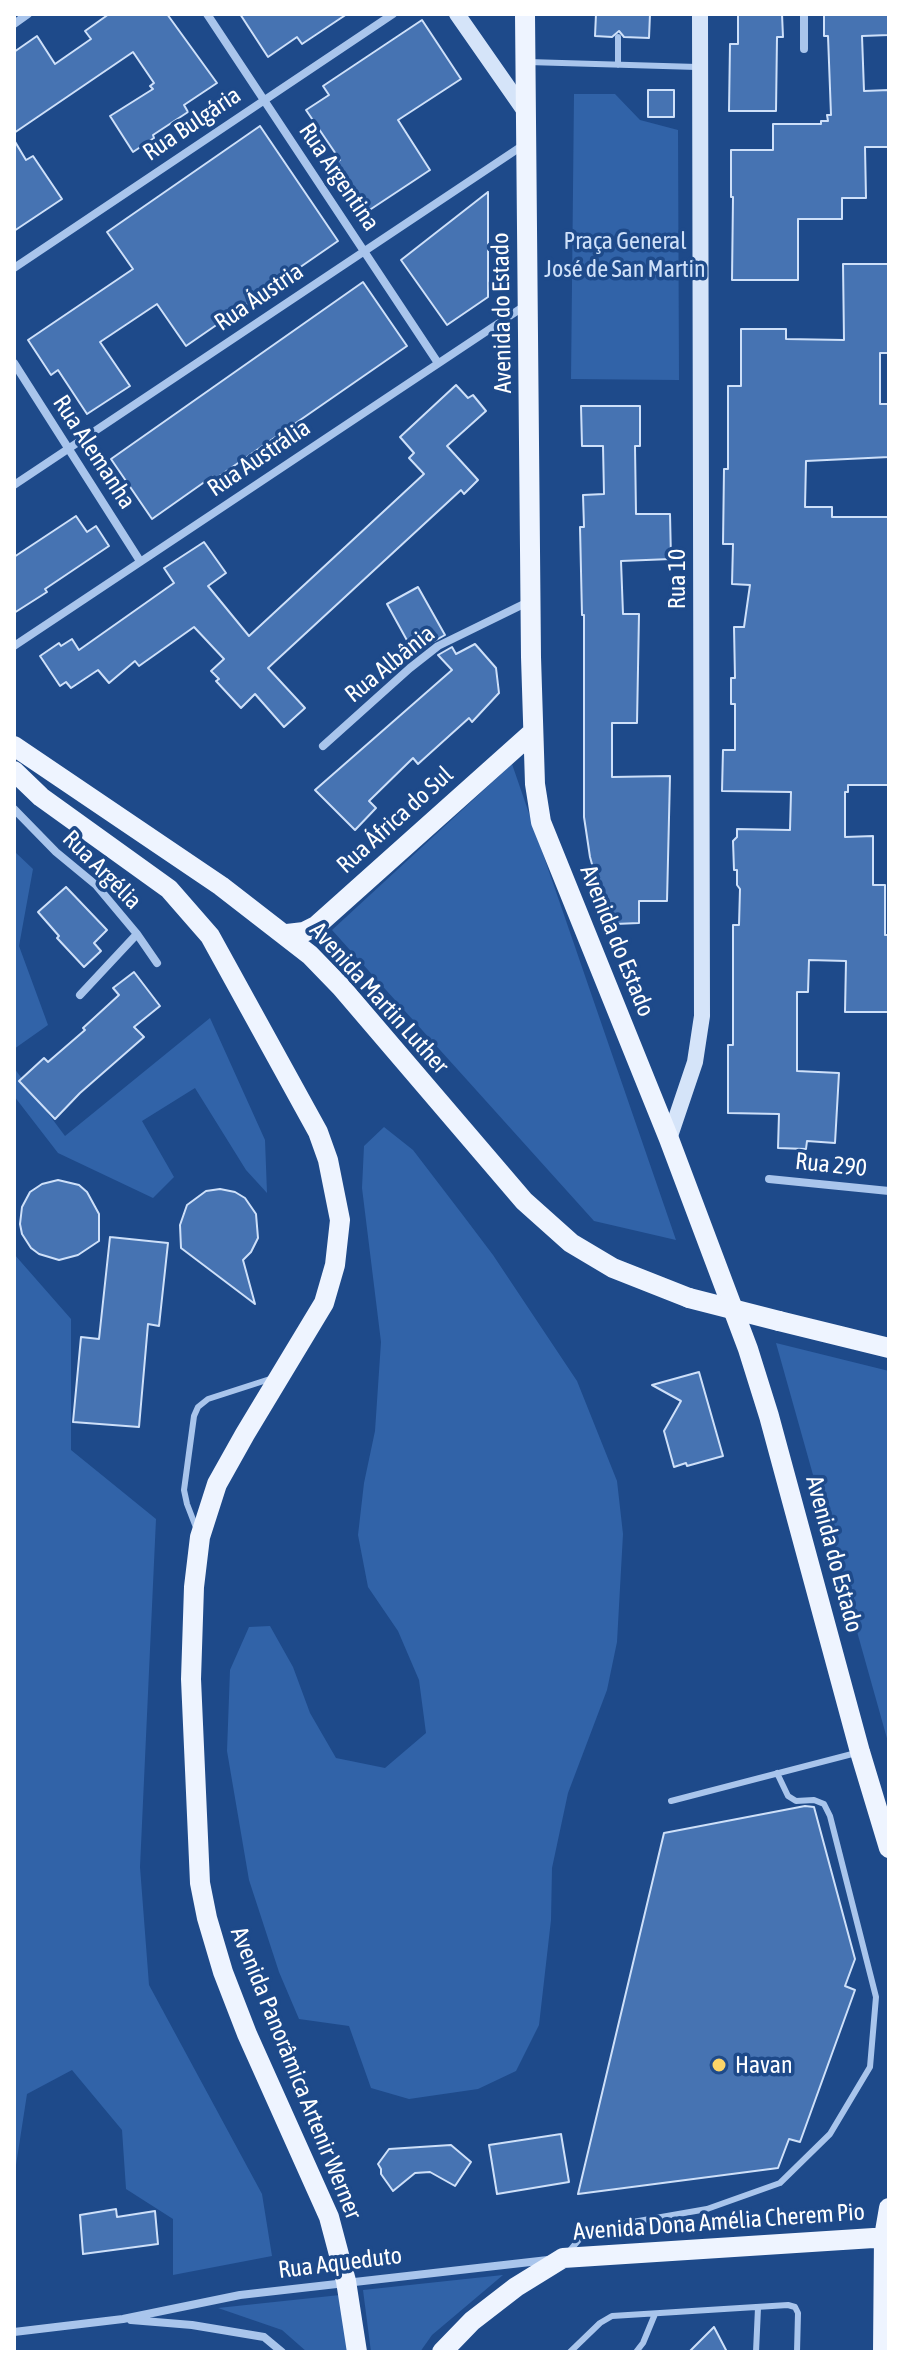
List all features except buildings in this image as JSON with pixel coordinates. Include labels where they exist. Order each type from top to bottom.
[{"type":"main road","name":"Avenida do Estado","points":[[525,14],[530,600],[535,784],[541,822],[733,1307],[769,1416],[889,1848]]},
{"type":"main road","name":"Rua África do Sul","points":[[287,934],[304,932],[316,926],[533,732]]},
{"type":"main road","name":"Avenida Martin Luther","points":[[14,746],[287,934],[341,987],[524,1201],[571,1243],[613,1268],[689,1298],[889,1348]]},
{"type":"main road","name":"Avenida Panorâmica Artenir Werner","points":[[14,771],[41,797],[169,889],[210,936],[318,1132],[328,1160],[340,1220],[335,1265],[324,1303],[217,1484],[200,1537],[194,1587],[191,1679],[200,1883],[204,1906],[223,1972],[247,2034],[329,2217],[346,2281],[357,2352]]},
{"type":"main road","points":[[883,2352],[889,2208]]},
{"type":"main road","name":"Avenida Dona Amélia Cherem Pio","points":[[442,2352],[472,2321],[516,2287],[563,2258],[887,2235]]},
{"type":"street","points":[[14,24],[28,14]]},
{"type":"street","name":"Rua Argentina","points":[[207,14],[438,363]]},
{"type":"street","name":"Rua Bulgária","points":[[14,268],[393,14]]},
{"type":"street","points":[[457,14],[526,113]]},
{"type":"street","name":"Rua 10","points":[[669,1139],[695,1062],[702,1016],[700,14]]},
{"type":"street","points":[[804,14],[804,49]]},
{"type":"street","name":"Rua Áustria","points":[[14,485],[526,143]]},
{"type":"street","name":"Rua Austrália","points":[[14,646],[528,304]]},
{"type":"street","name":"Rua Alemanha","points":[[14,363],[140,561]]},
{"type":"street","name":"Rua Albânia","points":[[323,746],[438,646],[530,600]]},
{"type":"street","name":"Rua Argélia","points":[[14,809],[56,852],[96,885],[157,963]]},
{"type":"street","points":[[80,995],[137,934]]},
{"type":"street","name":"Rua 290","points":[[769,1179],[889,1191]]},
{"type":"street","name":"Rua Aqueduto","points":[[14,2332],[123,2319],[240,2295],[563,2258]]},
{"type":"street","name":"Rua Aqueduto","points":[[123,2319],[192,2325],[264,2337],[282,2352]]},
{"type":"lane","points":[[618,37],[618,65]]},
{"type":"lane","points":[[525,62],[700,67]]},
{"type":"lane","points":[[200,1537],[184,1490],[194,1416],[198,1407],[208,1399],[281,1375]]},
{"type":"lane","points":[[671,1801],[860,1752]]},
{"type":"lane","points":[[563,2258],[587,2230],[707,2209],[780,2183],[830,2134],[870,2067],[876,1997],[830,1816],[824,1804],[814,1800],[796,1801],[788,1796],[777,1773]]},
{"type":"lane","points":[[570,2352],[600,2323],[612,2316],[795,2307],[798,2313],[797,2352]]},
{"type":"lane","points":[[756,2352],[758,2308]]},
{"type":"lane","points":[[636,2352],[655,2314]]},
{"type":"green space","name":"Praça General José de San Martin","points":[[574,94],[615,94],[640,120],[678,130],[679,380],[571,379]]},
{"type":"green space","points":[[512,764],[676,1240],[594,1221],[332,930]]},
{"type":"green space","points":[[14,851],[33,869],[19,946],[48,1025],[14,1049]]},
{"type":"green space","points":[[210,1018],[265,1140],[267,1193],[246,1170],[195,1088],[142,1121],[174,1177],[153,1198],[58,1153],[14,1096],[14,1068],[65,1136]]},
{"type":"green space","points":[[384,1127],[413,1150],[462,1214],[577,1381],[617,1481],[623,1534],[617,1642],[607,1690],[568,1793],[552,1868],[551,1920],[539,2025],[516,2071],[478,2089],[409,2099],[371,2088],[349,2026],[299,2019],[279,1972],[249,1880],[227,1751],[230,1670],[249,1627],[270,1626],[293,1667],[310,1713],[336,1758],[385,1768],[426,1733],[419,1680],[398,1631],[368,1587],[358,1535],[364,1483],[375,1431],[381,1342],[362,1188],[364,1146]]},
{"type":"green space","points":[[14,1254],[71,1319],[71,1450],[156,1519],[140,1867],[149,1985],[262,2194],[272,2256],[173,2275],[173,2219],[126,2189],[122,2130],[72,2070],[27,2094],[14,2178]]},
{"type":"green space","points":[[776,1343],[889,1371],[889,1744],[888,1742]]},
{"type":"green space","points":[[503,2275],[432,2335],[420,2352],[371,2352],[363,2290]]},
{"type":"green space","points":[[340,2295],[350,2352],[307,2352],[282,2330],[218,2308]]},
{"type":"place","name":"Havan","points":[[719,2065]]}]
